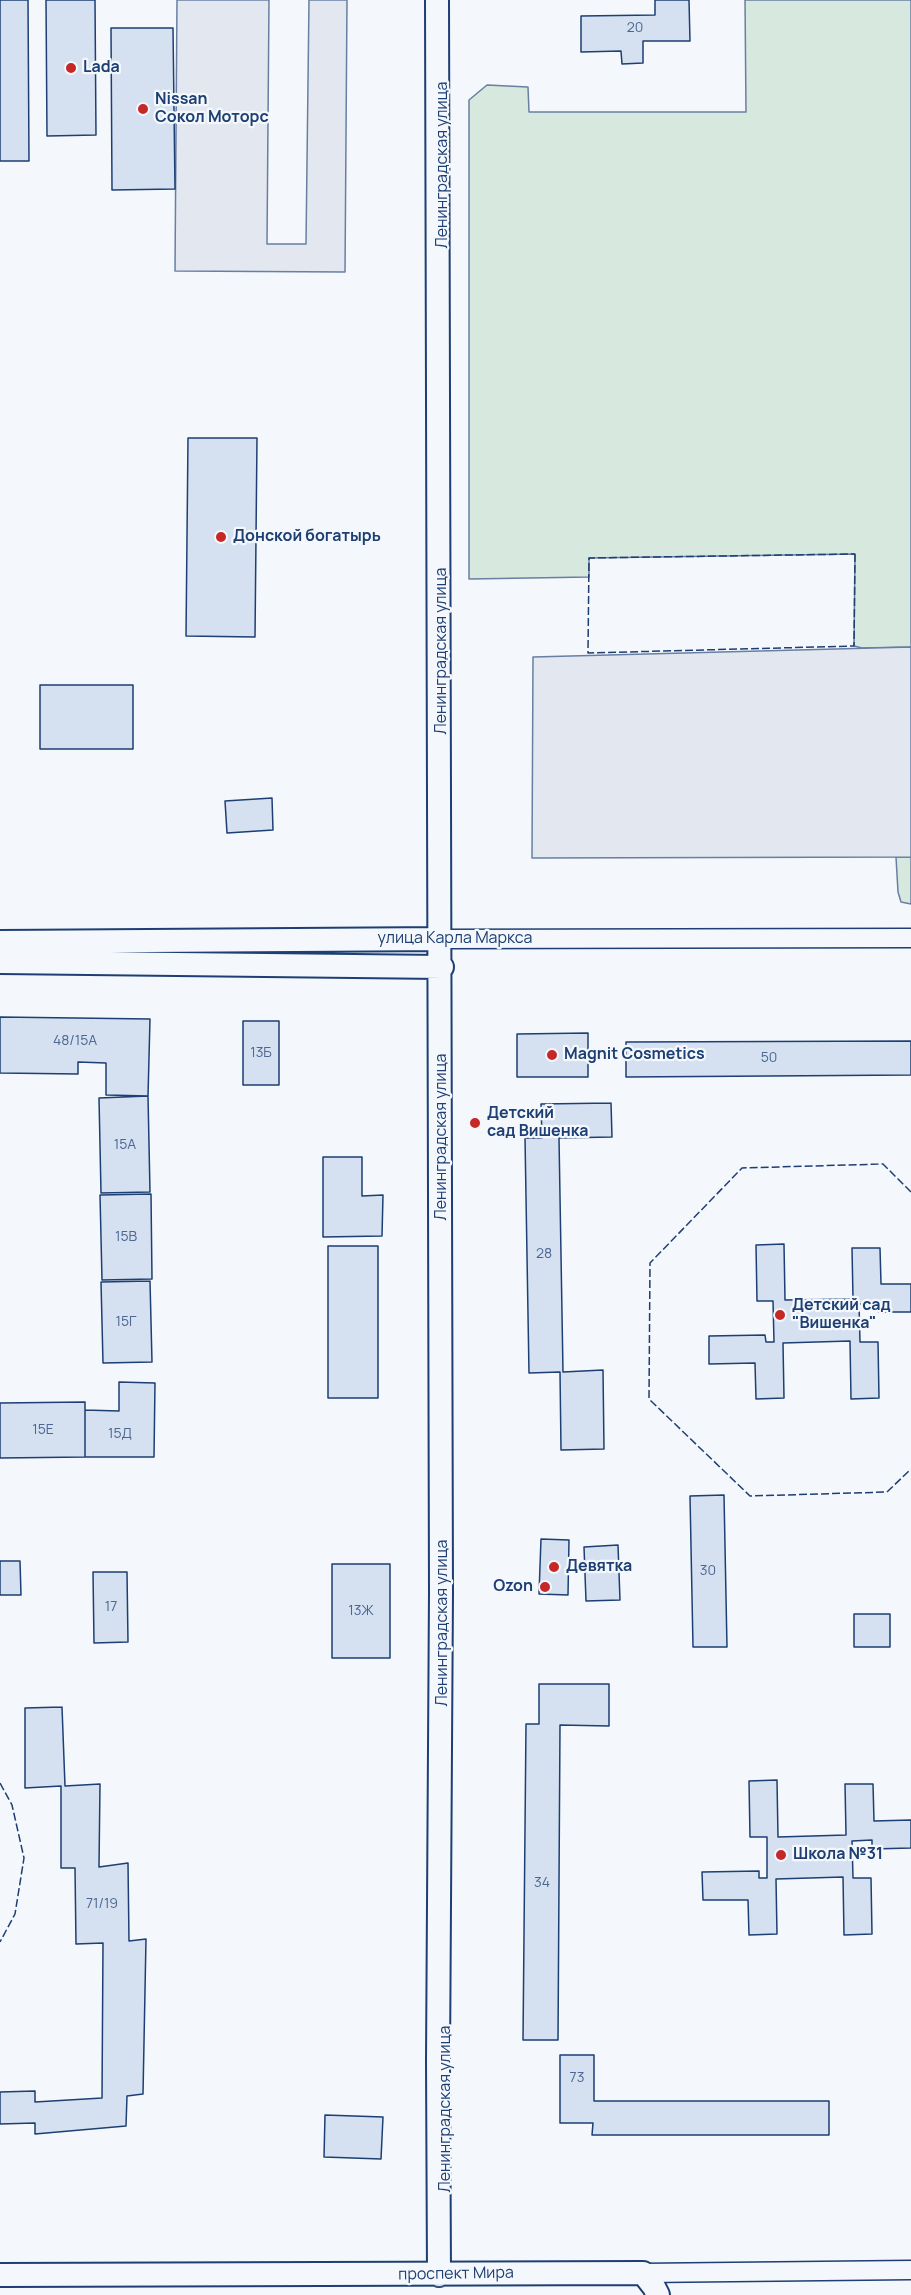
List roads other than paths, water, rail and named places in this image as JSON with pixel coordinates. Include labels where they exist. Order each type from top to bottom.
[{"type":"street","name":"Ленинградская улица","points":[[440,0],[444,254],[441,939],[443,2274]]},
{"type":"street","name":"улица Карла Маркса","points":[[0,942],[911,938]]},
{"type":"street","name":"улица Карла Маркса","points":[[0,962],[441,967]]},
{"type":"street","name":"проспект Мира","points":[[0,2275],[911,2270]]},
{"type":"street","points":[[642,2273],[658,2295]]},
{"type":"street","points":[[35,2295],[38,2283],[50,2275]]},
{"type":"place","name":"Lada","points":[[71,68]]},
{"type":"place","name":"Nissan Сокол Моторс","points":[[143,109]]},
{"type":"place","name":"Донской богатырь","points":[[221,537]]},
{"type":"place","name":"Magnit Cosmetics","points":[[552,1055]]},
{"type":"place","name":"Детский сад Вишенка","points":[[475,1123]]},
{"type":"place","name":"Детский сад \"Вишенка\"","points":[[780,1315]]},
{"type":"place","name":"Девятка","points":[[554,1567]]},
{"type":"place","name":"Ozon","points":[[545,1587]]},
{"type":"place","name":"Школа №31","points":[[781,1855]]}]
